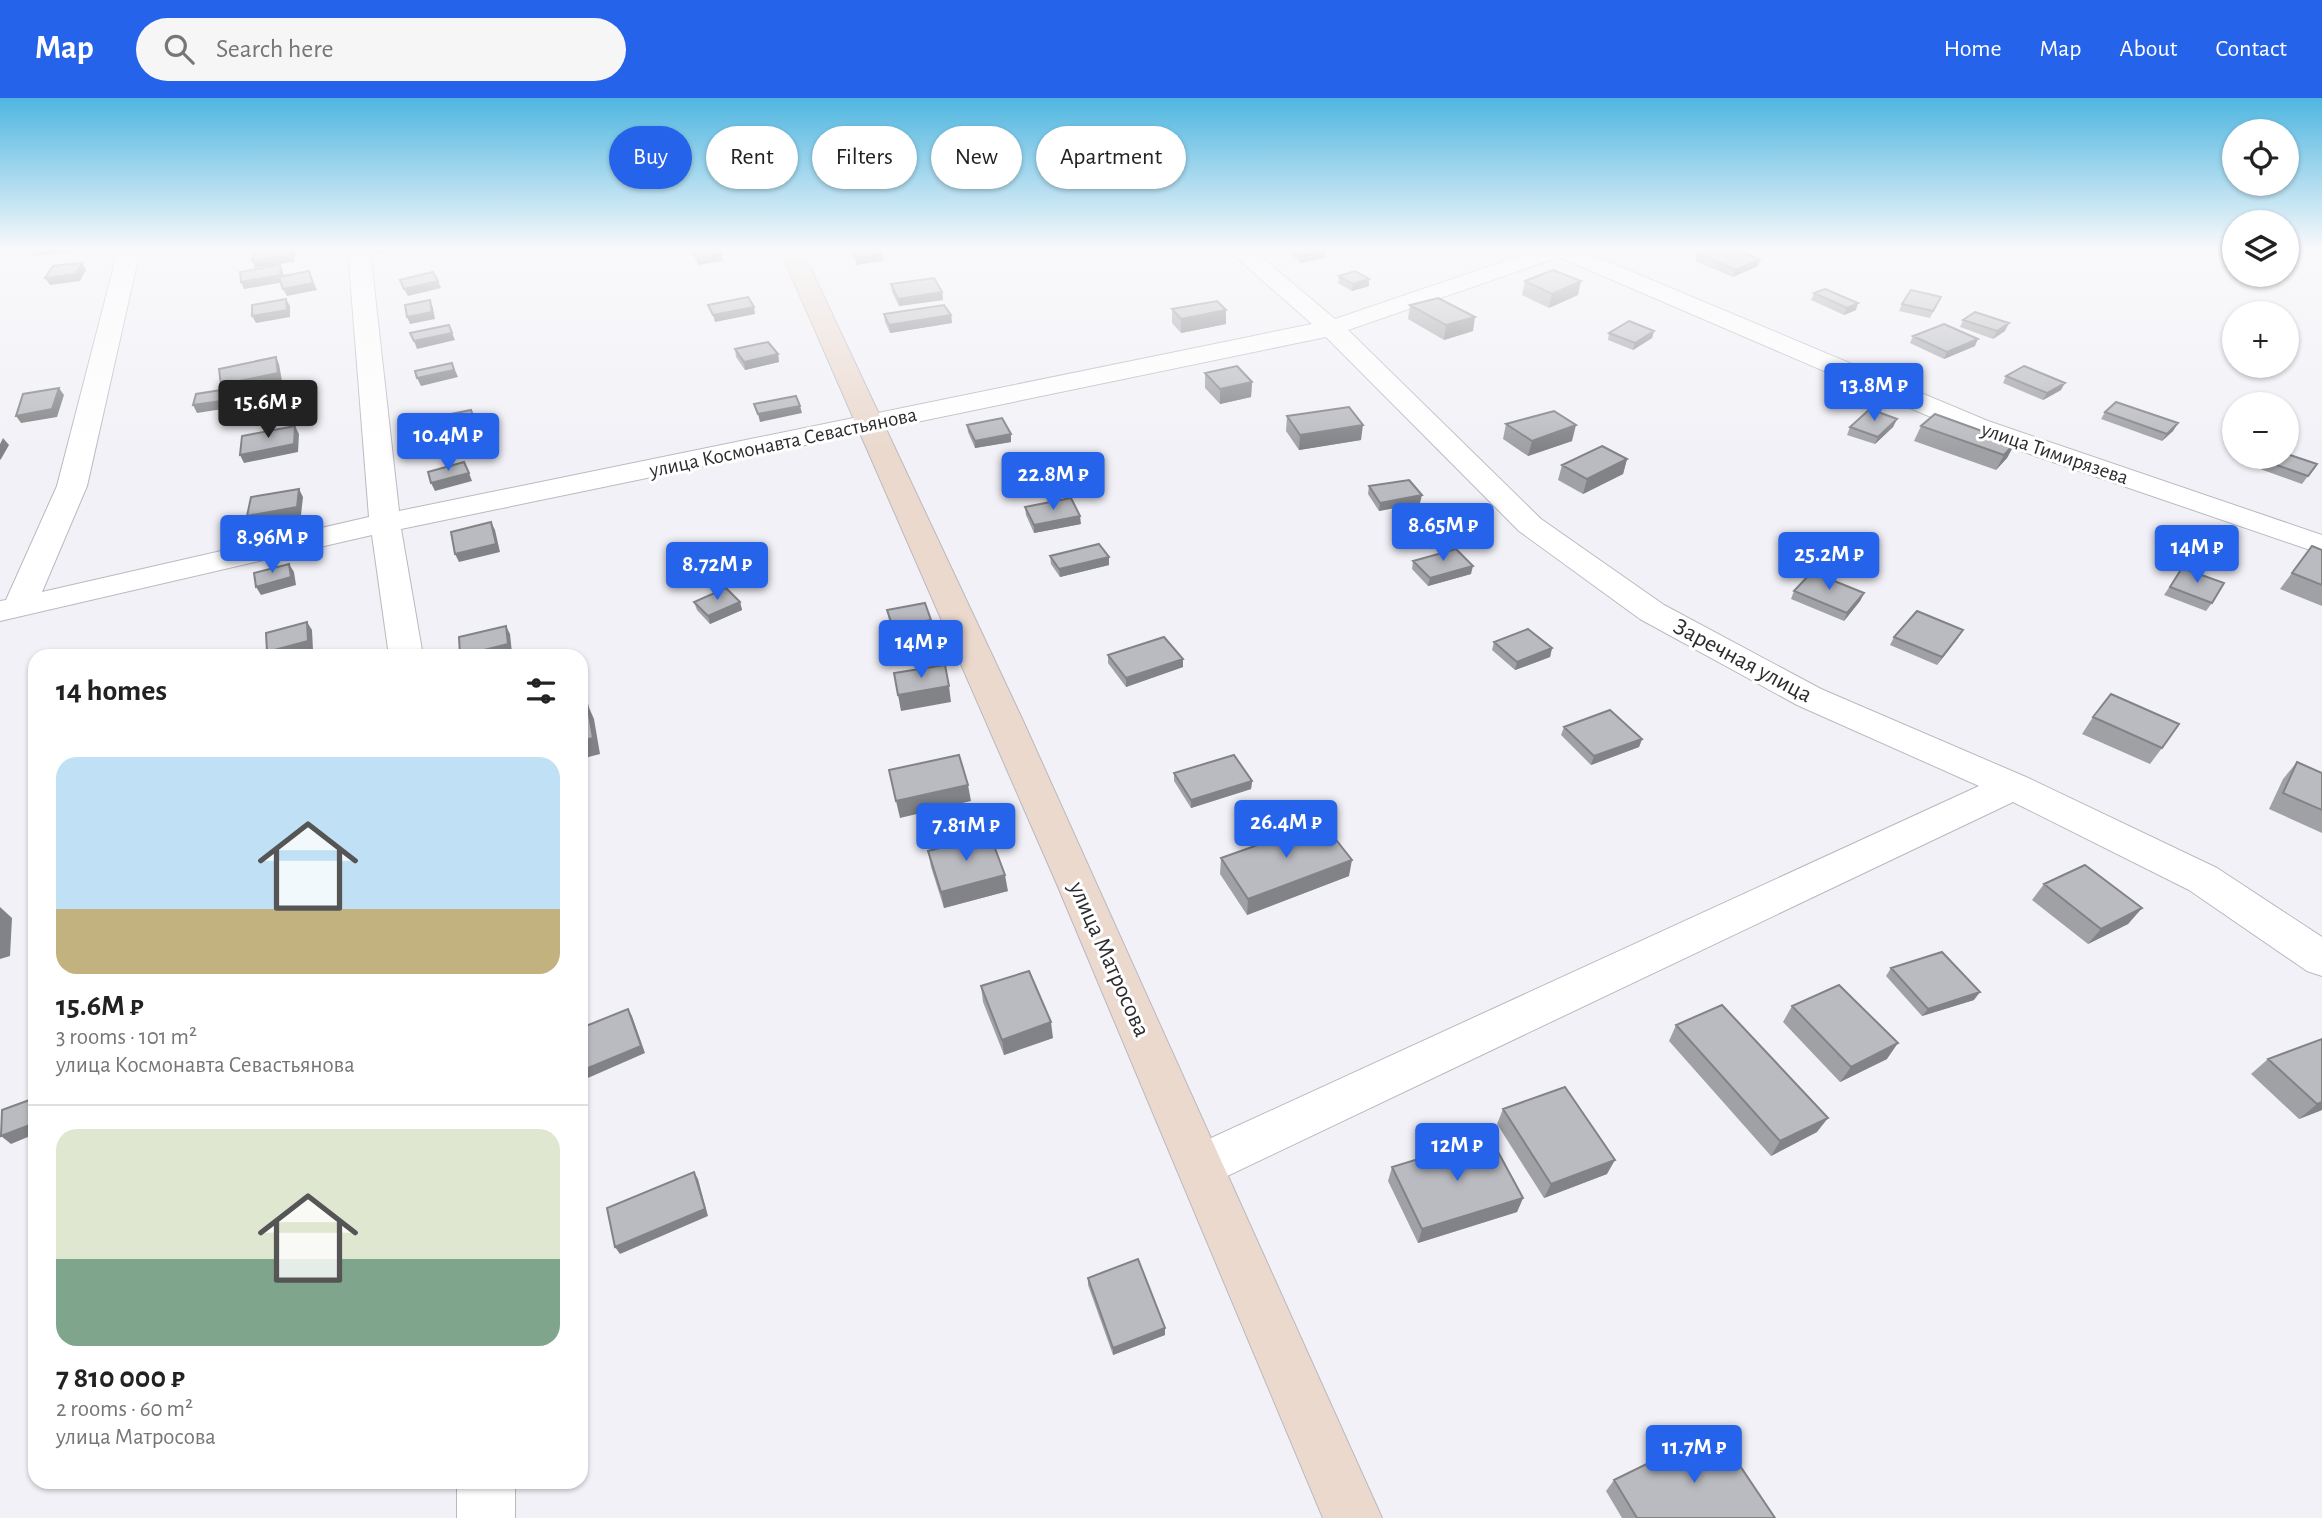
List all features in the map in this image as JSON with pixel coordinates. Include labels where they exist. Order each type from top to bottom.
[{"type":"main road","name":"улица Матросова","points":[[822,316],[1202,1166],[1353,1518]]},
{"type":"street","points":[[10,609],[72,486],[113,316]]},
{"type":"street","points":[[365,316],[385,523],[405,649]]},
{"type":"street","name":"Заречная улица","points":[[1317,316],[1530,525],[1652,612],[1809,696],[2013,786],[2203,879],[2322,959]]},
{"type":"street","name":"улица Космонавта Севастьянова","points":[[10,609],[385,523],[1331,328],[1365,316]]},
{"type":"street","name":"улица Тимирязева","points":[[1716,316],[1978,427],[2322,545]]},
{"type":"street","points":[[1202,1166],[2013,786]]},
{"type":"street","points":[[486,1489],[486,1518]]},
{"type":"building","points":[[885,316],[943,316],[889,325]]},
{"type":"building","points":[[1430,316],[1475,317],[1446,325]]},
{"type":"building","points":[[1969,316],[1988,316],[2009,323],[1997,331],[1963,320]]},
{"type":"building","points":[[1629,321],[1654,331],[1635,343],[1609,333]]},
{"type":"building","points":[[1944,324],[1978,339],[1947,352],[1913,336]]},
{"type":"building","points":[[449,325],[452,333],[414,341],[410,333]]},
{"type":"building","points":[[768,342],[778,354],[744,362],[735,349]]},
{"type":"building","points":[[276,357],[278,373],[221,385],[219,369]]},
{"type":"building","points":[[452,363],[454,370],[417,378],[415,371]]},
{"type":"building","points":[[1237,366],[1252,382],[1220,389],[1205,373]]},
{"type":"building","points":[[2024,366],[2065,383],[2047,393],[2006,376]]},
{"type":"building","points":[[266,383],[263,395],[193,405],[196,394]]},
{"type":"building","points":[[59,388],[52,409],[16,416],[23,394]]},
{"type":"building","points":[[796,396],[800,406],[758,414],[754,404]]},
{"type":"building","points":[[2116,402],[2178,423],[2167,434],[2105,412]]},
{"type":"building","points":[[1349,407],[1363,425],[1300,435],[1287,416]]},
{"type":"building","points":[[1870,409],[1897,419],[1878,437],[1850,427]]},
{"type":"building","points":[[471,410],[474,418],[439,426],[436,417]]},
{"type":"building","points":[[1554,411],[1576,425],[1532,441],[1506,424]]},
{"type":"building","points":[[1935,414],[2015,443],[2004,455],[1921,426]]},
{"type":"building","points":[[1002,418],[1011,434],[975,441],[967,425]]},
{"type":"building","points":[[295,426],[294,444],[240,455],[242,436]]},
{"type":"building","points":[[1602,446],[1627,459],[1587,479],[1562,465]]},
{"type":"building","points":[[2299,458],[2317,464],[2308,476],[2288,469],[2299,469]]},
{"type":"building","points":[[464,462],[469,473],[431,483],[428,472]]},
{"type":"building","points":[[1409,480],[1422,495],[1380,503],[1369,486]]},
{"type":"building","points":[[299,489],[297,507],[247,516],[251,497]]},
{"type":"building","points":[[1071,498],[1080,516],[1034,525],[1025,507]]},
{"type":"building","points":[[491,522],[496,544],[455,554],[451,532]]},
{"type":"building","points":[[1099,544],[1109,557],[1059,569],[1050,556]]},
{"type":"building","points":[[2312,546],[2322,550],[2322,585],[2292,573]]},
{"type":"building","points":[[1456,549],[1473,566],[1430,578],[1413,561]]},
{"type":"building","points":[[289,564],[291,577],[256,587],[254,573]]},
{"type":"building","points":[[2182,568],[2224,583],[2212,603],[2170,587]]},
{"type":"building","points":[[1812,572],[1864,593],[1847,613],[1794,591]]},
{"type":"building","points":[[726,588],[740,602],[708,616],[694,602]]},
{"type":"building","points":[[925,603],[931,620],[893,627],[887,610]]},
{"type":"building","points":[[1917,611],[1963,630],[1942,657],[1894,637]]},
{"type":"building","points":[[307,622],[308,641],[278,649],[267,649],[266,633]]},
{"type":"building","points":[[506,626],[508,644],[488,649],[460,649],[459,637]]},
{"type":"building","points":[[1528,629],[1552,648],[1517,662],[1494,642]]},
{"type":"building","points":[[1164,637],[1183,659],[1126,678],[1108,655]]},
{"type":"building","points":[[945,665],[949,686],[898,695],[894,673]]},
{"type":"building","points":[[2111,694],[2179,724],[2162,748],[2093,717]]},
{"type":"building","points":[[588,709],[593,738],[588,739]]},
{"type":"building","points":[[1610,710],[1642,739],[1594,756],[1564,727]]},
{"type":"building","points":[[959,755],[968,785],[896,801],[889,770]]},
{"type":"building","points":[[1234,755],[1252,781],[1191,800],[1174,773]]},
{"type":"building","points":[[2297,762],[2322,773],[2322,810],[2283,793]]},
{"type":"building","points":[[1322,822],[1352,860],[1248,899],[1221,858]]},
{"type":"building","points":[[990,835],[1005,875],[941,892],[928,851]]},
{"type":"building","points":[[2085,865],[2142,908],[2101,929],[2044,884]]},
{"type":"building","points":[[1942,952],[1980,992],[1928,1009],[1891,968]]},
{"type":"building","points":[[1029,971],[1051,1022],[1002,1040],[981,986]]},
{"type":"building","points":[[1839,985],[1898,1043],[1851,1067],[1792,1006]]},
{"type":"building","points":[[1722,1005],[1828,1118],[1780,1141],[1676,1025]]},
{"type":"building","points":[[628,1009],[641,1046],[588,1068],[588,1025]]},
{"type":"building","points":[[2322,1039],[2322,1102],[2317,1104],[2268,1059]]},
{"type":"building","points":[[1565,1087],[1615,1160],[1551,1184],[1503,1109]]},
{"type":"building","points":[[28,1101],[28,1126],[1,1136],[2,1110]]},
{"type":"building","points":[[1490,1137],[1523,1198],[1422,1229],[1392,1167]]},
{"type":"building","points":[[694,1172],[705,1209],[615,1247],[607,1208]]},
{"type":"building","points":[[1138,1259],[1165,1328],[1113,1348],[1088,1278]]},
{"type":"building","points":[[1716,1430],[1775,1518],[1637,1518],[1614,1480]]}]
